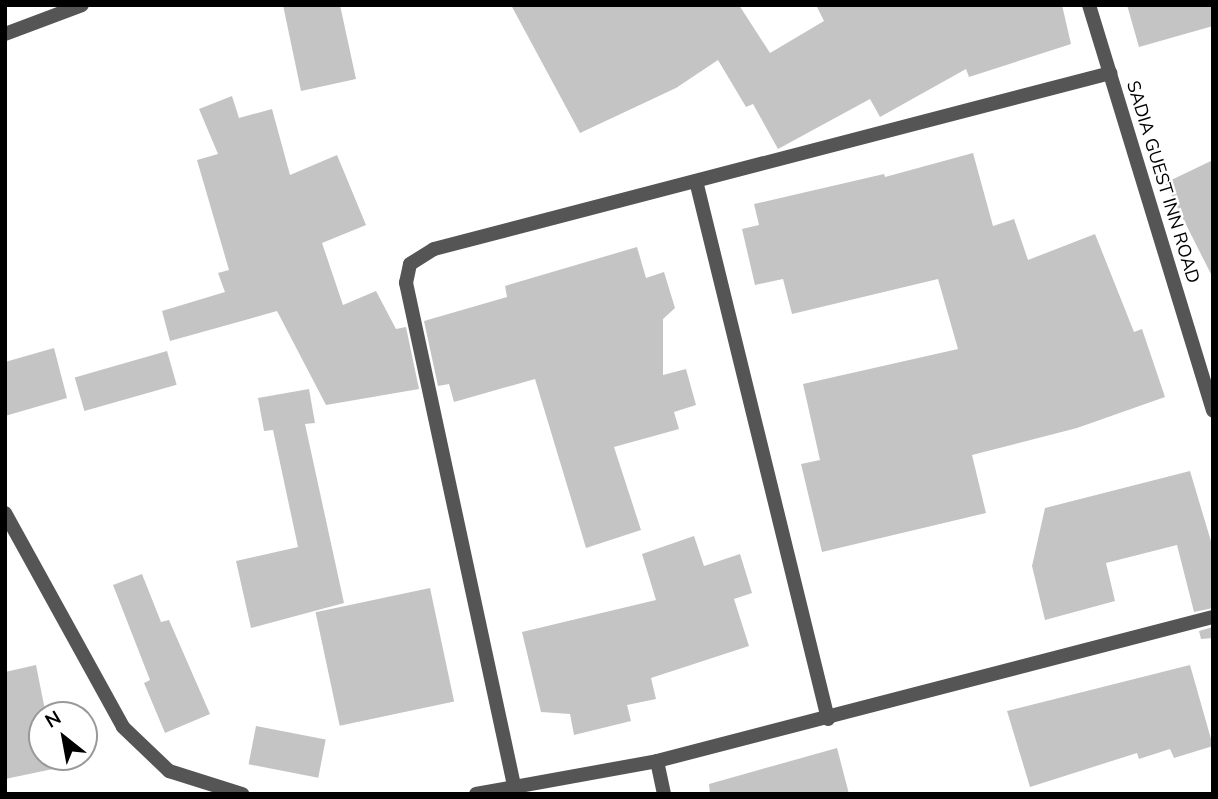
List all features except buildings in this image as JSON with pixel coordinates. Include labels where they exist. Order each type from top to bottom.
[{"type":"street","points":[[5,34],[82,5]]},
{"type":"street","name":"SADIA GUEST INN ROAD","points":[[1089,5],[1213,410]]},
{"type":"street","points":[[515,790],[406,283],[411,264],[434,248],[1110,73]]},
{"type":"street","points":[[696,181],[828,719]]},
{"type":"street","points":[[5,513],[124,727],[169,771],[242,794]]},
{"type":"street","points":[[476,794],[515,790],[657,761],[828,719],[1213,617]]},
{"type":"street","points":[[657,761],[664,794]]}]
